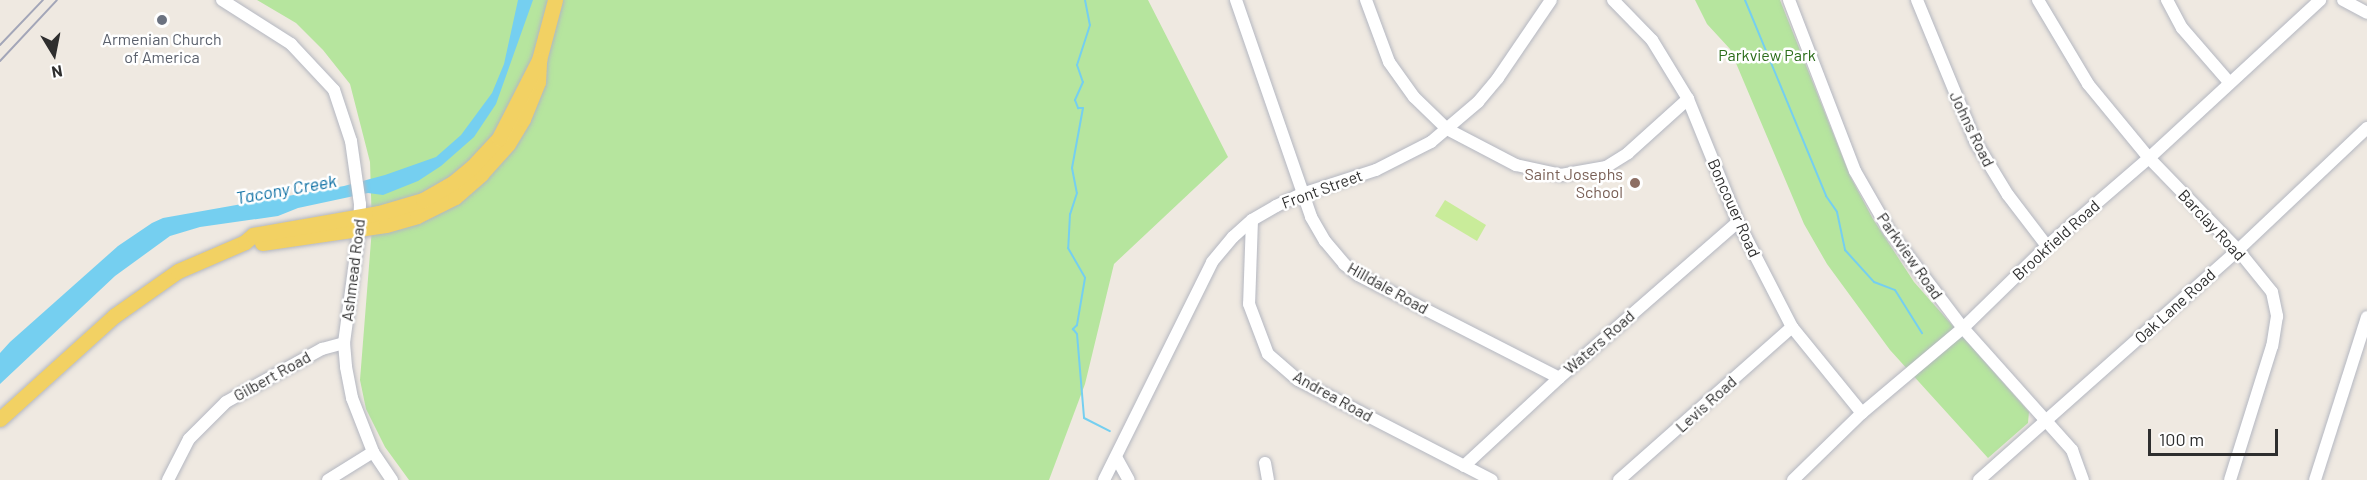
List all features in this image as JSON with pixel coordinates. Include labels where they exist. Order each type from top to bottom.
[{"type":"main road","points":[[360,216],[417,216],[455,197],[482,174],[524,119],[538,82],[539,60],[555,0]]},
{"type":"main road","points":[[0,419],[114,316],[156,285],[204,258],[245,242],[257,244],[423,200],[464,174],[499,138],[514,112],[526,81],[539,60]]},
{"type":"street","name":"Ashmead Road","points":[[222,0],[298,50],[334,90],[351,141],[360,216],[344,343],[352,398],[372,452],[392,480]]},
{"type":"street","name":"Hilldale Road","points":[[1236,0],[1302,194],[1324,241],[1344,264],[1358,275],[1559,378]]},
{"type":"street","points":[[1366,0],[1389,62],[1414,97],[1447,129],[1516,165],[1547,173],[1585,172],[1606,167],[1628,153],[1688,99]]},
{"type":"street","name":"Front Street","points":[[1104,480],[1212,262],[1252,220],[1302,194],[1376,170],[1431,142],[1478,102],[1498,78],[1551,0]]},
{"type":"street","name":"Boncouer Road","points":[[1613,0],[1652,40],[1688,99],[1738,222],[1792,327],[1862,413]]},
{"type":"street","name":"Parkview Road","points":[[1789,0],[1860,181],[1907,257],[1963,328],[2072,450],[2083,480]]},
{"type":"street","name":"Johns Road","points":[[1917,0],[1975,141],[2008,195],[2047,246]]},
{"type":"street","name":"Barclay Road","points":[[2038,0],[2088,84],[2149,158],[2238,250],[2272,292],[2277,316],[2272,346],[2230,480]]},
{"type":"street","points":[[2167,0],[2182,27],[2229,82]]},
{"type":"street","name":"Brookfield Road","points":[[1793,480],[1862,413],[1963,328],[2047,246],[2149,158],[2320,0]]},
{"type":"street","points":[[2343,0],[2367,13]]},
{"type":"street","name":"Oak Lane Road","points":[[1979,480],[2238,250],[2367,128]]},
{"type":"street","name":"Andrea Road","points":[[1252,220],[1249,304],[1268,354],[1298,380],[1492,480]]},
{"type":"street","name":"Waters Road","points":[[1464,466],[1559,378],[1738,222]]},
{"type":"street","points":[[2316,480],[2367,317]]},
{"type":"street","name":"Levis Road","points":[[1619,480],[1792,327]]},
{"type":"street","name":"Gilbert Road","points":[[168,480],[189,439],[226,402],[322,349],[344,343]]},
{"type":"street","points":[[328,480],[372,452]]},
{"type":"street","points":[[1116,457],[1129,480]]},
{"type":"street","points":[[1265,463],[1269,480]]},
{"type":"green space","points":[[257,0],[1148,0],[1228,157],[1114,264],[1085,384],[1049,480],[409,480],[385,447],[366,409],[360,380],[372,228],[370,162],[350,84],[323,50],[296,23]]},
{"type":"green space","name":"Parkview Park","points":[[1695,0],[1780,0],[1850,176],[1873,219],[1914,282],[2029,412],[2028,423],[1988,458],[1890,350],[1827,264],[1804,224],[1730,49],[1707,24]]},
{"type":"green space","points":[[1445,200],[1486,225],[1477,241],[1435,216]]},
{"type":"water","points":[[518,0],[533,0],[496,104],[474,137],[441,166],[418,181],[383,195],[368,193],[298,208],[278,216],[200,227],[170,236],[115,276],[0,384],[0,353],[10,342],[118,246],[152,223],[163,218],[344,186],[385,175],[436,157],[461,135],[492,93],[504,64]]},
{"type":"waterway","points":[[1085,0],[1090,25],[1077,65],[1083,82],[1075,100],[1078,108],[1083,108],[1072,168],[1077,193],[1070,214],[1068,248],[1085,278],[1077,325],[1073,329],[1077,334],[1084,418],[1110,431]]},
{"type":"waterway","points":[[1745,0],[1826,196],[1837,212],[1845,250],[1874,282],[1895,290],[1922,333]]},
{"type":"railway","points":[[0,45],[43,0]]},
{"type":"railway","points":[[0,61],[57,0]]},
{"type":"place","name":"Armenian Church of America","points":[[162,20]]},
{"type":"place","name":"Saint Josephs School","points":[[1635,183]]},
{"type":"water label","name":"Tacony Creek","points":[[286,189]]}]
